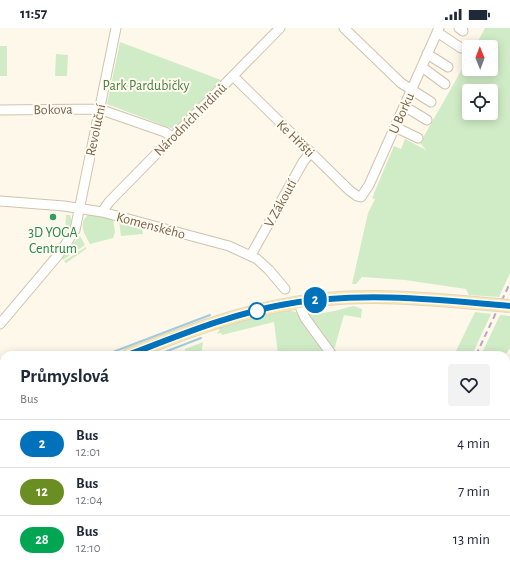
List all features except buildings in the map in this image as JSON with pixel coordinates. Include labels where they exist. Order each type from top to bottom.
[{"type":"main road","points":[[139,351],[225,319],[298,302],[334,298],[376,297],[422,298],[510,306]]},
{"type":"street","name":"Revoluční","points":[[79,208],[116,28]]},
{"type":"street","name":"Národních hrdinů","points":[[102,212],[108,202],[280,28]]},
{"type":"street","points":[[344,28],[396,78],[431,102]]},
{"type":"street","points":[[438,30],[461,48]]},
{"type":"street","name":"U Borku","points":[[361,197],[369,185],[438,30]]},
{"type":"street","points":[[427,54],[448,67]]},
{"type":"street","points":[[422,67],[445,84]]},
{"type":"street","name":"Ke Hřišti","points":[[233,76],[354,194],[361,197]]},
{"type":"street","points":[[404,106],[427,120]]},
{"type":"street","name":"Bokova","points":[[0,110],[99,108],[165,132],[172,137]]},
{"type":"street","points":[[395,128],[418,138]]},
{"type":"street","name":"V Zákoutí","points":[[251,255],[303,162],[311,152]]},
{"type":"street","name":"Komenského","points":[[0,201],[79,208],[102,212],[229,246],[251,255],[269,270],[285,289]]},
{"type":"street","points":[[0,324],[63,249],[75,230],[79,208]]},
{"type":"street","points":[[298,302],[305,318],[329,351]]},
{"type":"green space","points":[[485,28],[510,28],[510,273],[499,297],[469,295],[466,289],[405,280],[362,277],[356,284],[352,284],[368,213],[375,199],[372,198],[394,146],[401,149],[405,139],[426,150],[420,143],[462,69],[462,76],[498,76],[498,40],[479,40]]},
{"type":"green space","name":"Park Pardubičky","points":[[120,42],[221,80],[173,129],[107,104]]},
{"type":"green space","points":[[0,46],[7,46],[7,76],[0,76]]},
{"type":"green space","points":[[56,54],[68,55],[67,76],[55,76]]},
{"type":"green space","points":[[66,215],[70,215],[72,222],[69,233],[65,233]]},
{"type":"green space","points":[[88,215],[113,219],[115,232],[113,238],[90,244],[84,233],[82,225]]},
{"type":"green space","points":[[119,221],[142,226],[143,234],[121,236]]},
{"type":"green space","points":[[80,236],[85,245],[63,260],[60,257]]},
{"type":"green space","points":[[86,247],[86,249],[66,263],[64,261]]},
{"type":"green space","points":[[354,306],[362,309],[361,318],[344,315],[334,350],[308,315],[310,313],[327,312]]},
{"type":"green space","points":[[286,310],[296,312],[325,351],[278,351],[274,322],[222,335],[221,333],[217,334],[221,327]]},
{"type":"green space","points":[[475,312],[491,314],[474,351],[456,351]]},
{"type":"green space","points":[[500,315],[510,316],[510,348],[508,351],[483,351]]},
{"type":"green space","points":[[203,342],[202,351],[185,351],[185,349]]},
{"type":"waterway","points":[[116,351],[210,315]]},
{"type":"waterway","points":[[167,351],[201,338]]},
{"type":"railway","points":[[478,351],[510,283]]},
{"type":"bus line","name":"2","points":[[139,351],[225,319],[280,305],[315,300],[350,297],[398,297],[428,298],[510,306]]},
{"type":"place","name":"3D YOGA Centrum","points":[[53,217]]}]
